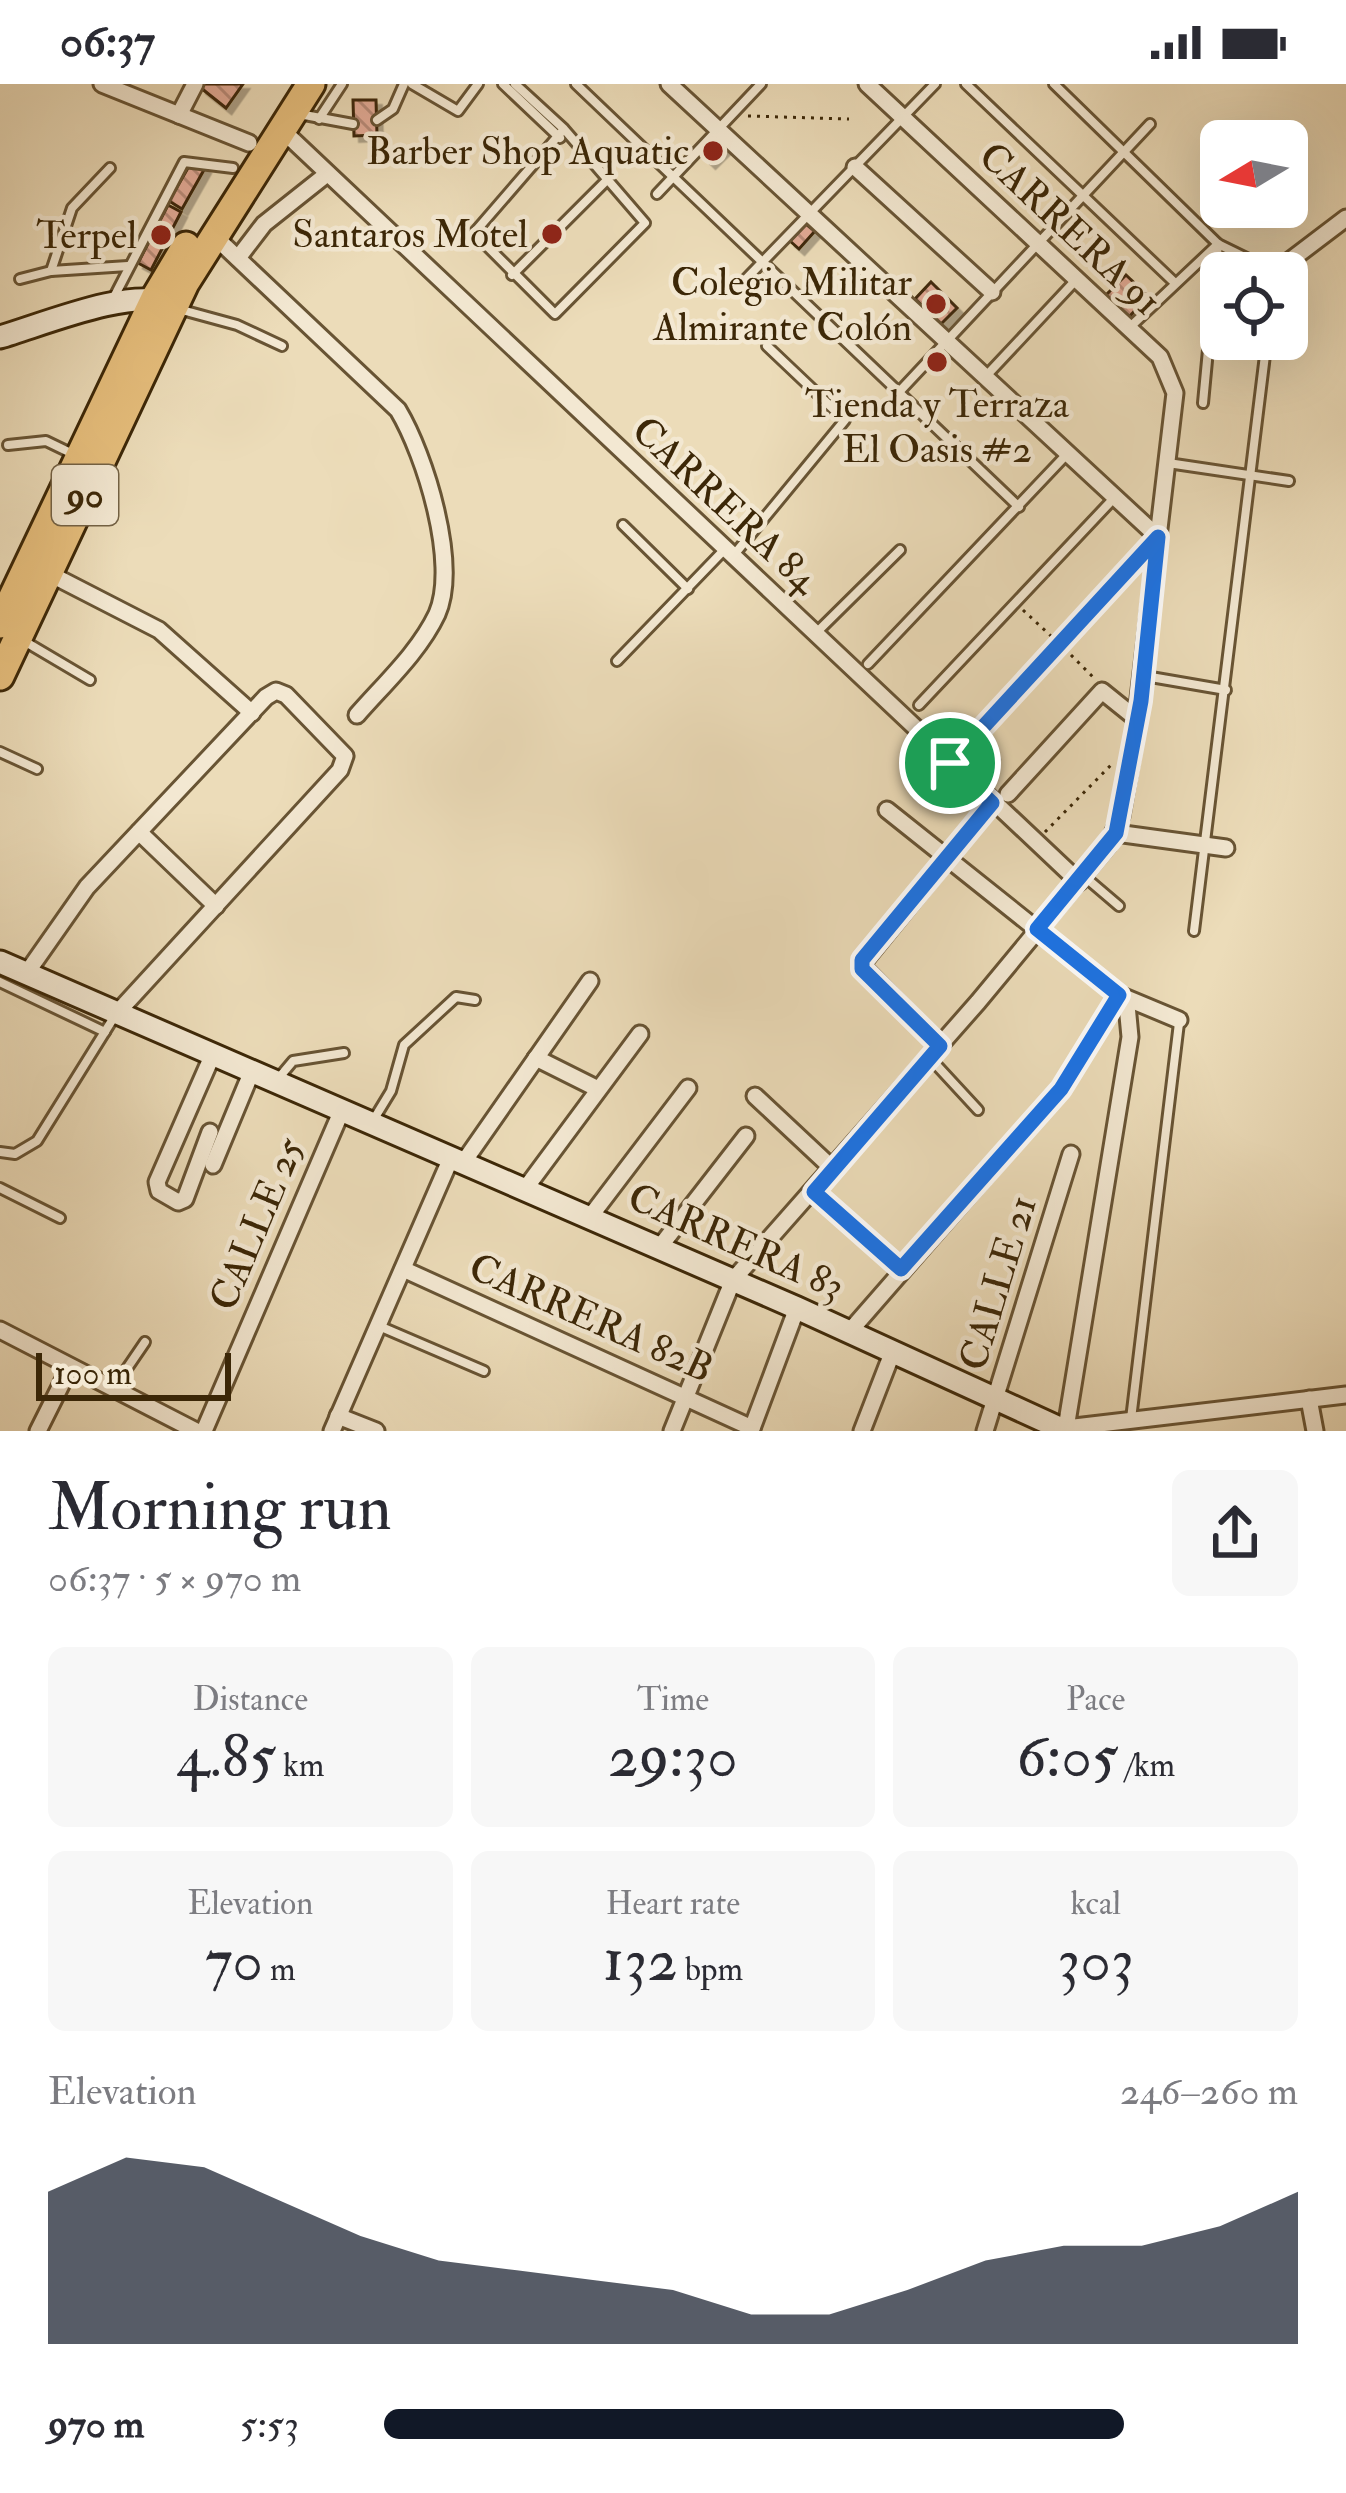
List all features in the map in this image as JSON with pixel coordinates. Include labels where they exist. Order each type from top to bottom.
[{"type":"highway","name":"90","points":[[0,676],[9,631],[6,594],[164,303],[311,84]]},
{"type":"highway","name":"90","points":[[9,631],[48,573],[164,303],[162,268],[249,143],[295,111]]},
{"type":"street","points":[[103,84],[249,143]]},
{"type":"street","points":[[179,116],[195,84]]},
{"type":"street","points":[[669,84],[1158,537]]},
{"type":"street","name":"CARRERA 91","points":[[867,84],[1129,328],[1172,376],[1168,463]]},
{"type":"street","name":"CARRERA 84","points":[[295,111],[327,174],[992,803],[1081,879]]},
{"type":"street","points":[[855,167],[992,292]]},
{"type":"street","points":[[238,258],[264,224],[327,174]]},
{"type":"street","points":[[1302,252],[1346,218]]},
{"type":"street","points":[[213,236],[398,410],[418,443],[444,574],[440,605],[425,637],[357,715]]},
{"type":"street","points":[[0,337],[110,305],[164,303]]},
{"type":"street","points":[[672,1431],[733,1280],[935,1052],[1116,833],[1138,720],[1168,463]]},
{"type":"street","points":[[950,763],[1158,537]]},
{"type":"street","points":[[48,573],[159,630],[252,713]]},
{"type":"street","points":[[1008,794],[1102,691],[1138,720]]},
{"type":"street","points":[[26,974],[87,887],[252,713],[276,692],[286,694],[345,756],[340,770],[111,1022]]},
{"type":"street","points":[[935,1052],[861,965],[992,803]]},
{"type":"street","points":[[887,809],[1127,1005],[1130,1036],[1073,1430],[1346,1395]]},
{"type":"street","points":[[139,832],[216,907]]},
{"type":"street","points":[[1116,833],[1226,848]]},
{"type":"street","name":"CARRERA 83","points":[[0,962],[111,1022],[213,1054],[1073,1430]]},
{"type":"street","points":[[376,1431],[335,1424],[403,1269],[457,1160],[590,981]]},
{"type":"street","points":[[1119,995],[1179,1020]]},
{"type":"street","points":[[850,1331],[1061,1089],[1119,995]]},
{"type":"street","points":[[525,1189],[640,1034]]},
{"type":"street","points":[[210,1132],[184,1199],[178,1202],[159,1191],[157,1182],[213,1054]]},
{"type":"street","points":[[536,1058],[598,1089]]},
{"type":"street","points":[[213,1165],[252,1071]]},
{"type":"street","points":[[590,1217],[688,1088]]},
{"type":"street","points":[[755,1096],[833,1169]]},
{"type":"street","name":"CALLE 25","points":[[200,1431],[342,1110]]},
{"type":"street","points":[[659,1248],[746,1136]]},
{"type":"street","name":"CALLE 21","points":[[985,1431],[1071,1154]]},
{"type":"street","points":[[814,1192],[901,1269]]},
{"type":"street","name":"CARRERA 82B","points":[[403,1269],[752,1429]]},
{"type":"street","points":[[752,1429],[797,1308]]},
{"type":"street","points":[[0,1330],[200,1431]]},
{"type":"street","points":[[862,1431],[893,1351]]},
{"type":"street","points":[[38,1431],[70,1367]]},
{"type":"street","points":[[1309,1399],[1315,1431]]},
{"type":"lane","points":[[295,111],[342,84]]},
{"type":"lane","points":[[377,119],[393,109],[408,84],[458,111],[478,84]]},
{"type":"lane","points":[[503,84],[556,138],[574,140]]},
{"type":"lane","points":[[515,84],[564,130],[574,140],[640,215],[643,231],[563,311],[547,312],[477,240],[477,225],[564,130]]},
{"type":"lane","points":[[576,84],[1019,507]]},
{"type":"lane","points":[[657,194],[760,84]]},
{"type":"lane","points":[[744,281],[935,84]]},
{"type":"lane","points":[[966,84],[1175,283]]},
{"type":"lane","points":[[1054,84],[1218,244],[1234,252]]},
{"type":"lane","points":[[295,111],[353,124]]},
{"type":"lane","points":[[900,391],[1150,124]]},
{"type":"lane","points":[[110,305],[184,161],[233,168]]},
{"type":"lane","points":[[51,271],[72,208],[110,168]]},
{"type":"lane","points":[[512,275],[608,179]]},
{"type":"lane","points":[[1129,328],[1218,244]]},
{"type":"lane","points":[[1203,403],[1218,244]]},
{"type":"lane","points":[[20,279],[51,271],[128,266]]},
{"type":"lane","points":[[985,377],[1076,280]]},
{"type":"lane","points":[[164,303],[237,325],[282,346]]},
{"type":"lane","points":[[617,661],[728,554],[844,420],[767,346]]},
{"type":"lane","points":[[1194,931],[1265,360]]},
{"type":"lane","points":[[8,445],[46,441],[79,458]]},
{"type":"lane","points":[[868,664],[1068,453]]},
{"type":"lane","points":[[1168,463],[1289,482]]},
{"type":"lane","points":[[919,705],[1115,497]]},
{"type":"lane","points":[[623,525],[688,589]]},
{"type":"lane","points":[[814,635],[900,550]]},
{"type":"lane","points":[[9,631],[90,680]]},
{"type":"lane","points":[[1143,676],[1226,690]]},
{"type":"lane","points":[[0,752],[37,769]]},
{"type":"lane","points":[[1081,879],[1119,906]]},
{"type":"lane","points":[[0,982],[111,1022],[37,1141],[15,1154],[0,1152]]},
{"type":"lane","points":[[372,1123],[391,1091],[404,1045],[456,997],[475,1000]]},
{"type":"lane","points":[[1131,1420],[1179,1020]]},
{"type":"lane","points":[[935,1052],[978,1110]]},
{"type":"lane","points":[[276,1082],[293,1061],[344,1053]]},
{"type":"lane","points":[[0,1188],[60,1219]]},
{"type":"lane","points":[[377,1326],[484,1371]]},
{"type":"lane","points":[[113,1389],[145,1342]]},
{"type":"path","points":[[735,112],[759,119],[781,115],[849,119]]},
{"type":"path","points":[[1035,842],[1135,741]]},
{"type":"building","points":[[203,84],[243,84],[226,108],[201,88]]},
{"type":"building","points":[[353,100],[376,100],[377,135],[354,136]]},
{"type":"building","name":"Barber Shop Aquatic","points":[[717,139],[725,148],[710,163],[701,154]]},
{"type":"building","points":[[192,161],[205,168],[182,209],[169,201]]},
{"type":"building","name":"Terpel","points":[[168,205],[181,212],[151,270],[138,263]]},
{"type":"building","points":[[806,224],[815,231],[799,249],[790,241]]},
{"type":"building","points":[[1126,275],[1148,296],[1129,317],[1106,295]]},
{"type":"building","name":"Colegio Militar Almirante Colón","points":[[931,282],[957,308],[941,324],[915,299]]},
{"type":"building","points":[[978,739],[994,754],[975,774],[960,759]]},
{"type":"place","name":"Barber Shop Aquatic","points":[[713,151]]},
{"type":"place","name":"Santaros Motel","points":[[552,234]]},
{"type":"place","name":"Terpel","points":[[161,235]]},
{"type":"place","name":"Colegio Militar Almirante Colón","points":[[936,304]]},
{"type":"place","name":"Tienda y Terraza El Oasis #2","points":[[937,362]]},
{"type":"route","points":[[1158,537],[1141,701],[1116,833],[1037,929],[1119,995],[1061,1089],[901,1269],[814,1192],[940,1046],[861,965],[992,803],[950,763],[1158,537]]}]
